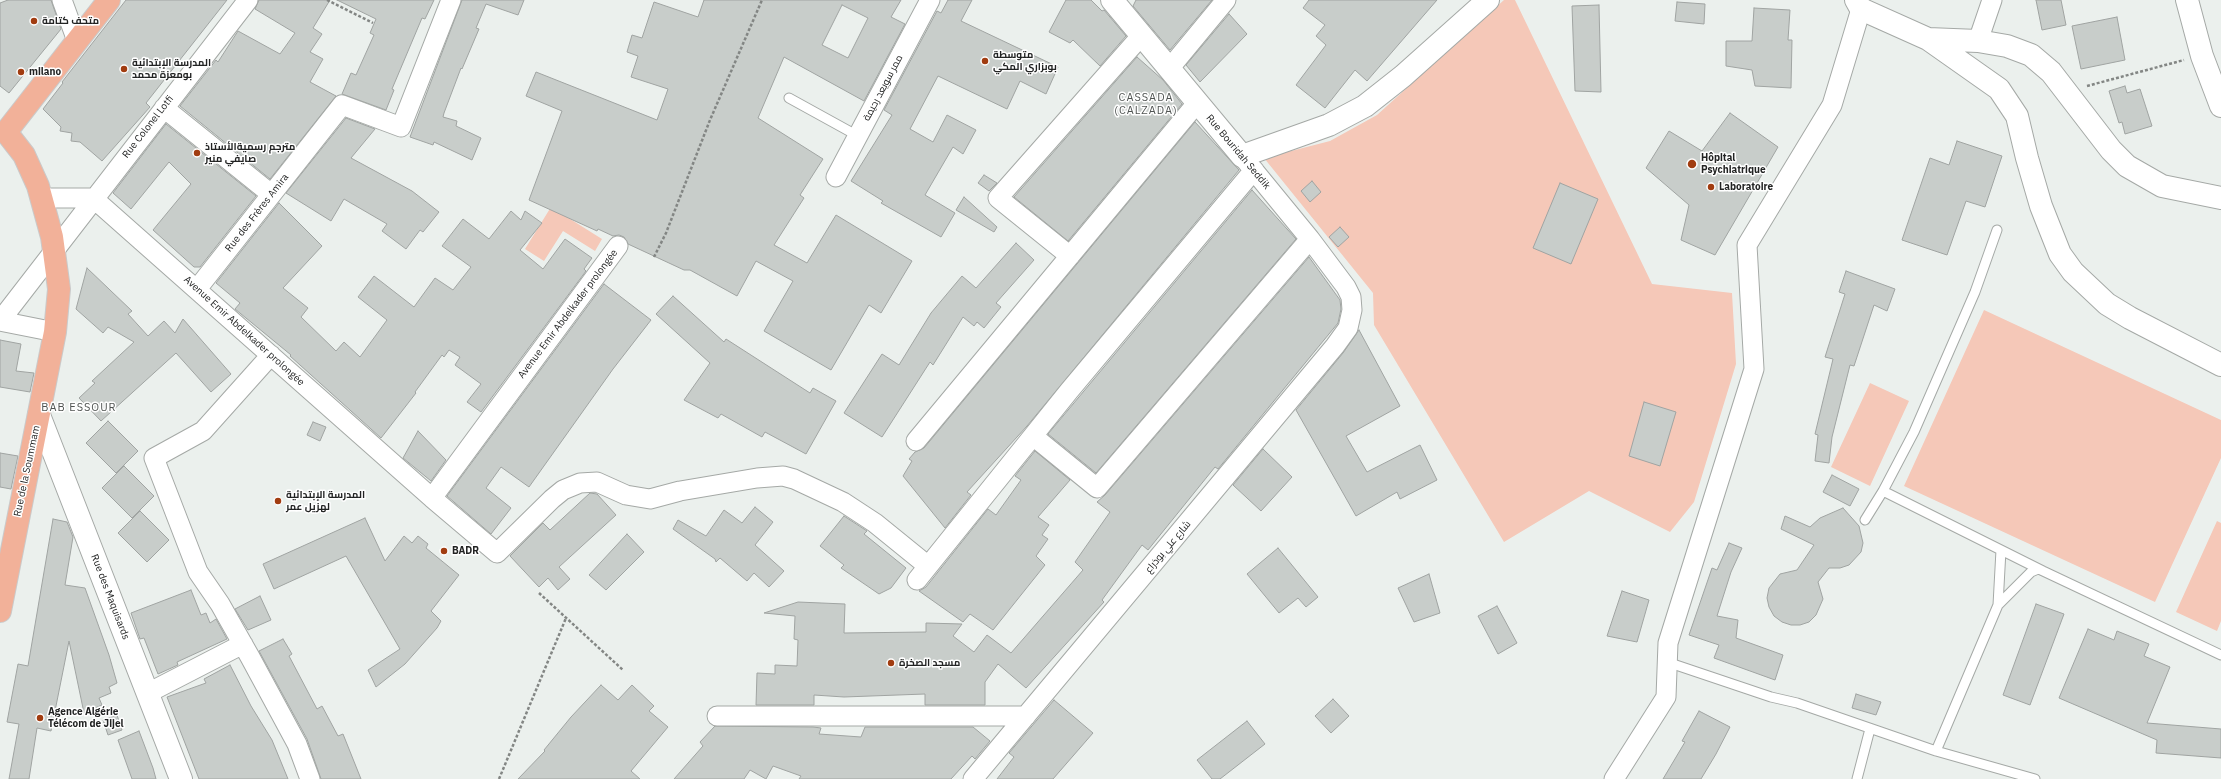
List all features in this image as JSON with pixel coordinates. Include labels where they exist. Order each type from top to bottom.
[{"type":"main road","points":[[2,132],[109,0]]},
{"type":"main road","name":"Rue Bouridah Seddik","points":[[1112,0],[1248,163]]},
{"type":"main road","points":[[1248,163],[1329,125],[1365,106],[1403,76],[1488,0]]},
{"type":"main road","points":[[2187,0],[2202,56],[2221,106]]},
{"type":"main road","points":[[1858,5],[1928,39],[1999,89],[2017,116],[2041,206],[2060,254],[2073,272],[2107,304],[2130,318],[2221,364]]},
{"type":"main road","points":[[1928,39],[1978,41],[2007,46],[2031,55],[2051,72],[2111,150],[2127,166],[2162,186],[2221,198]]},
{"type":"main road","name":"Rue de la Soummam","points":[[0,611],[55,332],[59,289],[54,250],[42,198],[24,155],[2,132]]},
{"type":"main road","name":"Rue des Maquisards","points":[[39,415],[181,779]]},
{"type":"street","points":[[62,0],[77,41]]},
{"type":"street","name":"Rue Colonel Lotfi","points":[[0,321],[93,198],[248,0]]},
{"type":"street","name":"Rue des Frères Amira","points":[[197,289],[342,105],[401,127],[451,0]]},
{"type":"street","name":"ممر سويعد رحيمة","points":[[836,177],[930,0]]},
{"type":"street","points":[[1169,69],[1226,0]]},
{"type":"street","points":[[1978,41],[1992,0]]},
{"type":"street","points":[[1614,779],[1666,697],[1668,643],[1754,369],[1747,245],[1832,105],[1858,5]]},
{"type":"street","points":[[1070,256],[998,198],[1141,36]]},
{"type":"street","points":[[916,441],[1197,102]]},
{"type":"street","points":[[164,108],[272,194]]},
{"type":"street","points":[[1248,163],[1033,436],[1097,488],[1310,239]]},
{"type":"street","name":"Rue Bouridah Seddik","points":[[1248,163],[1310,239],[1346,287],[1351,297],[1352,310]]},
{"type":"street","points":[[42,198],[93,198]]},
{"type":"street","name":"Avenue Emir Abdelkader prolongée","points":[[93,198],[432,498],[497,553],[562,490],[580,483],[597,482],[626,495],[650,499],[680,491],[757,478],[783,476],[794,479],[843,502],[875,523],[922,573],[1033,436]]},
{"type":"street","name":"Avenue Emir Abdelkader prolongée","points":[[432,498],[618,246]]},
{"type":"street","name":"شارع علي بوذراع","points":[[973,779],[1336,346],[1348,328],[1352,310]]},
{"type":"street","points":[[0,321],[55,332]]},
{"type":"street","points":[[271,355],[203,431],[154,458],[198,572],[220,604],[243,644],[297,744],[310,779]]},
{"type":"street","points":[[148,693],[243,644]]},
{"type":"street","points":[[717,716],[1026,716]]},
{"type":"lane","points":[[789,98],[858,136]]},
{"type":"lane","points":[[1865,520],[1883,491],[1914,432],[1975,292],[1996,230]]},
{"type":"lane","points":[[1883,491],[2038,568],[2221,654]]},
{"type":"lane","points":[[1936,751],[1998,605],[2002,550]]},
{"type":"lane","points":[[1998,605],[2031,572],[2038,568]]},
{"type":"lane","points":[[1667,662],[1771,697],[1798,703],[1936,751],[2034,779]]},
{"type":"lane","points":[[1858,779],[1870,729]]},
{"type":"path","points":[[327,0],[373,23]]},
{"type":"path","points":[[654,258],[666,233],[709,124],[762,0]]},
{"type":"path","points":[[2066,91],[2202,56]]},
{"type":"path","points":[[539,592],[623,670]]},
{"type":"path","points":[[500,779],[566,618]]},
{"type":"shaded area","points":[[1504,0],[1515,0],[1652,284],[1732,293],[1736,364],[1694,502],[1670,532],[1589,491],[1504,542],[1374,325],[1373,293],[1264,158],[1330,141],[1377,115]]},
{"type":"shaded area","points":[[551,207],[602,239],[595,251],[563,231],[544,261],[525,249]]},
{"type":"shaded area","points":[[1984,310],[2221,420],[2221,458],[2155,602],[1904,486]]},
{"type":"shaded area","points":[[1870,383],[1909,401],[1870,486],[1831,467]]},
{"type":"shaded area","points":[[2217,521],[2221,523],[2221,621],[2217,631],[2176,612]]},
{"type":"building","points":[[8,0],[51,0],[61,29],[9,93],[0,86],[0,3]]},
{"type":"building","points":[[126,0],[227,0],[146,103],[150,107],[102,161],[80,142],[71,141],[72,133],[60,131],[61,127],[43,109],[63,83],[62,82]]},
{"type":"building","points":[[259,0],[330,0],[313,28],[322,34],[310,52],[323,59],[310,82],[336,96],[270,179],[180,106],[216,60],[218,62],[238,31],[280,54],[295,33],[255,9]]},
{"type":"building","points":[[337,0],[434,0],[425,19],[422,18],[392,89],[394,90],[386,110],[342,94],[351,73],[356,75],[374,35],[370,33],[376,19]]},
{"type":"building","points":[[462,0],[524,0],[518,15],[486,4],[476,28],[479,29],[462,69],[461,68],[444,113],[443,117],[457,121],[456,126],[481,138],[472,160],[434,142],[433,145],[410,137]]},
{"type":"building","points":[[704,0],[901,0],[891,17],[905,24],[864,101],[784,57],[758,118],[823,159],[800,195],[804,198],[774,245],[807,263],[836,215],[912,261],[881,313],[869,305],[831,370],[764,331],[793,281],[756,261],[737,296],[690,270],[684,270],[628,244],[624,237],[619,235],[613,236],[598,229],[597,231],[529,200],[562,111],[526,96],[536,72],[657,120],[668,89],[631,77],[638,56],[627,52],[632,35],[642,38],[654,2],[698,17]],"holes":[[[842,5],[868,18],[848,58],[822,45]]]},
{"type":"building","points":[[948,0],[972,0],[961,21],[1058,67],[1046,94],[1020,81],[1007,109],[938,76],[910,129],[933,142],[947,115],[976,130],[963,154],[953,147],[925,195],[955,213],[941,237],[881,203],[883,201],[851,181],[892,115],[884,110],[937,11],[941,13]]},
{"type":"building","points":[[1066,0],[1091,0],[1102,11],[1104,10],[1126,36],[1100,66],[1073,40],[1070,43],[1049,32]]},
{"type":"building","points":[[1136,0],[1212,0],[1170,50],[1133,6]]},
{"type":"building","points":[[1309,0],[1437,0],[1367,81],[1355,70],[1325,108],[1296,85],[1326,45],[1316,36],[1325,25],[1303,8]]},
{"type":"building","points":[[2036,0],[2061,0],[2066,25],[2042,30]]},
{"type":"building","points":[[1677,2],[1705,4],[1704,24],[1675,21]]},
{"type":"building","points":[[1599,5],[1601,92],[1575,91],[1572,6]]},
{"type":"building","points":[[1754,8],[1790,10],[1788,40],[1792,40],[1791,88],[1755,86],[1752,70],[1726,66],[1726,41],[1752,41]]},
{"type":"building","points":[[1229,14],[1247,34],[1200,82],[1186,65]]},
{"type":"building","points":[[2117,17],[2125,60],[2081,69],[2072,26]]},
{"type":"building","points":[[1137,57],[1163,80],[1182,104],[1068,241],[1014,197]]},
{"type":"building","points":[[2125,86],[2127,93],[2140,89],[2152,126],[2125,134],[2122,122],[2119,123],[2109,91]]},
{"type":"building","name":"Laboratoire","points":[[1730,113],[1778,147],[1715,255],[1681,240],[1689,205],[1646,168],[1669,131],[1702,151]]},
{"type":"building","points":[[346,118],[375,129],[351,158],[412,191],[439,212],[423,232],[420,230],[406,249],[382,231],[387,224],[344,199],[331,221],[286,193]]},
{"type":"building","points":[[1195,122],[1239,170],[1027,426],[967,492],[971,495],[945,528],[903,476],[912,461],[909,459],[915,452],[924,448]]},
{"type":"building","points":[[166,124],[256,196],[200,267],[194,267],[153,230],[191,184],[169,162],[131,209],[113,193]]},
{"type":"building","points":[[1957,141],[2002,156],[1985,207],[1966,201],[1947,255],[1902,240],[1930,158],[1949,165]]},
{"type":"building","points":[[984,175],[997,183],[989,191],[978,183]]},
{"type":"building","points":[[1312,181],[1321,192],[1310,202],[1301,191]]},
{"type":"building","points":[[1560,183],[1598,199],[1571,264],[1533,248]]},
{"type":"building","points":[[1252,190],[1296,239],[1096,473],[1048,434]]},
{"type":"building","points":[[964,197],[997,227],[994,232],[956,210]]},
{"type":"building","points":[[279,203],[322,246],[283,288],[308,308],[301,317],[336,351],[344,342],[360,357],[387,320],[358,297],[374,276],[414,307],[435,278],[453,290],[471,267],[442,246],[463,219],[489,239],[511,211],[521,220],[525,211],[542,223],[520,250],[543,269],[565,239],[592,258],[584,269],[586,271],[481,412],[467,402],[481,384],[455,365],[460,357],[449,350],[444,357],[442,355],[415,392],[416,393],[381,438],[290,356],[291,355],[235,309],[240,303],[216,283]]},
{"type":"building","points":[[1340,227],[1349,237],[1338,247],[1329,237]]},
{"type":"building","points":[[1016,243],[1034,260],[996,303],[1001,307],[984,328],[977,322],[974,326],[963,317],[933,365],[930,362],[882,437],[844,413],[882,354],[899,365],[931,313],[962,276],[976,288]]},
{"type":"building","points":[[1309,257],[1340,300],[1341,309],[1338,323],[1218,469],[1215,467],[1148,550],[1142,545],[1102,600],[1104,602],[1026,688],[998,664],[985,682],[985,705],[925,705],[925,694],[844,697],[814,695],[814,705],[756,705],[757,673],[775,674],[775,665],[797,666],[798,640],[794,639],[795,616],[764,613],[798,602],[845,604],[844,633],[926,632],[926,623],[962,624],[953,636],[974,652],[987,635],[1011,653],[1083,570],[1075,562],[1110,512],[1097,502],[1105,495]]},
{"type":"building","points":[[87,268],[132,311],[128,314],[148,336],[164,321],[175,333],[183,319],[231,374],[211,392],[176,353],[101,421],[79,398],[95,383],[92,381],[134,342],[108,327],[103,333],[76,309]]},
{"type":"building","points":[[1846,271],[1895,289],[1887,311],[1874,305],[1854,366],[1850,365],[1832,437],[1829,463],[1815,461],[1818,435],[1815,434],[1833,359],[1825,357],[1845,294],[1839,292]]},
{"type":"building","points":[[604,284],[651,320],[613,369],[529,487],[501,467],[486,488],[511,508],[491,534],[447,496]]},
{"type":"building","points":[[673,296],[724,342],[726,339],[810,393],[813,388],[836,401],[806,454],[765,432],[762,437],[721,414],[718,418],[684,400],[710,363],[656,314]]},
{"type":"building","points":[[1359,330],[1400,406],[1346,436],[1367,472],[1420,445],[1437,480],[1400,499],[1397,492],[1356,516],[1296,410],[1343,353]]},
{"type":"building","points":[[0,340],[21,344],[16,371],[34,373],[30,392],[0,387]]},
{"type":"building","points":[[1644,402],[1676,412],[1660,466],[1629,456]]},
{"type":"building","points":[[108,421],[138,451],[116,473],[86,443]]},
{"type":"building","points":[[313,422],[326,427],[320,441],[307,435]]},
{"type":"building","points":[[418,431],[446,460],[431,481],[403,458]]},
{"type":"building","points":[[1263,449],[1292,477],[1261,511],[1233,485]]},
{"type":"building","points":[[1035,451],[1070,480],[1038,517],[1049,525],[1042,535],[1048,539],[1036,556],[1045,565],[993,630],[970,614],[963,622],[919,591],[926,587],[988,509],[996,515],[1021,480],[1015,476]]},
{"type":"building","points":[[0,453],[18,456],[11,489],[0,487]]},
{"type":"building","points":[[124,466],[154,496],[132,518],[102,488]]},
{"type":"building","points":[[1832,475],[1859,489],[1850,506],[1823,492]]},
{"type":"building","points":[[590,493],[597,494],[616,515],[559,567],[570,579],[558,590],[548,578],[539,587],[510,556],[543,523],[550,530]]},
{"type":"building","points":[[755,507],[773,522],[755,545],[784,571],[769,587],[754,573],[747,581],[720,558],[716,562],[715,559],[673,529],[678,520],[706,536],[724,510],[742,523]]},
{"type":"building","points":[[1843,508],[1859,526],[1863,543],[1861,552],[1849,565],[1840,568],[1829,568],[1818,582],[1823,599],[1816,615],[1809,622],[1800,625],[1791,625],[1782,622],[1774,616],[1769,607],[1767,598],[1769,588],[1780,574],[1797,570],[1814,545],[1781,529],[1785,516],[1810,527],[1820,518]]},
{"type":"building","points":[[140,511],[169,540],[147,562],[118,533]]},
{"type":"building","points":[[844,516],[867,531],[864,534],[906,568],[891,588],[879,594],[841,568],[844,565],[820,546]]},
{"type":"building","points":[[365,518],[385,561],[404,536],[412,543],[418,536],[428,544],[426,548],[459,575],[431,611],[441,621],[437,628],[405,664],[376,687],[368,670],[400,649],[346,556],[274,589],[263,564]]},
{"type":"building","points":[[53,519],[67,522],[73,537],[65,585],[85,588],[109,655],[117,683],[109,687],[111,693],[99,698],[102,705],[84,713],[69,641],[51,731],[37,728],[29,779],[9,779],[19,724],[7,722],[18,664],[28,666]]},
{"type":"building","points":[[627,534],[644,552],[606,590],[589,575]]},
{"type":"building","points":[[1729,543],[1742,548],[1731,572],[1717,616],[1738,620],[1736,638],[1783,655],[1775,680],[1714,658],[1719,645],[1689,635],[1712,568],[1717,570]]},
{"type":"building","points":[[1278,548],[1318,597],[1306,607],[1298,598],[1279,613],[1247,574]]},
{"type":"building","points":[[1429,574],[1440,613],[1414,622],[1398,588]]},
{"type":"building","points":[[191,590],[201,615],[206,613],[210,623],[216,619],[227,639],[177,662],[178,665],[158,674],[144,638],[140,639],[131,613]]},
{"type":"building","points":[[1622,591],[1649,600],[1637,642],[1607,636]]},
{"type":"building","points":[[260,596],[271,620],[248,630],[235,609]]},
{"type":"building","points":[[2036,604],[2064,614],[2030,705],[2003,695]]},
{"type":"building","points":[[1497,606],[1517,643],[1498,654],[1478,616]]},
{"type":"building","points":[[2088,629],[2114,640],[2117,631],[2149,644],[2144,656],[2170,667],[2147,723],[2221,729],[2221,758],[2156,753],[2157,740],[2059,698]]},
{"type":"building","points":[[283,639],[292,654],[289,656],[317,709],[322,706],[338,736],[343,734],[361,779],[321,779],[307,739],[259,651]]},
{"type":"building","points":[[230,665],[251,706],[272,740],[288,779],[199,779],[167,697],[206,683],[204,679]]},
{"type":"building","points":[[601,685],[618,700],[632,685],[654,706],[649,711],[668,727],[631,771],[640,779],[518,779],[545,751],[544,750],[571,717]]},
{"type":"building","points":[[1856,694],[1881,702],[1876,715],[1852,708]]},
{"type":"building","points":[[1333,699],[1349,716],[1331,733],[1315,716]]},
{"type":"building","points":[[1054,700],[1093,733],[1053,779],[997,779],[1014,757],[1009,753]]},
{"type":"building","points":[[1699,711],[1730,727],[1716,754],[1701,779],[1663,779],[1685,742],[1682,741]]},
{"type":"building","points":[[117,715],[122,730],[108,735],[103,720]]},
{"type":"building","points":[[1247,721],[1265,744],[1220,779],[1212,779],[1197,760]]},
{"type":"building","points":[[715,726],[813,727],[821,728],[819,734],[861,737],[865,727],[973,727],[990,741],[975,759],[972,756],[951,779],[799,779],[801,776],[773,766],[766,779],[750,770],[744,779],[674,779],[703,746],[700,742]]},
{"type":"building","points":[[139,731],[156,779],[132,779],[118,740]]},
{"type":"place","name":"متحف كتامة","points":[[34,21]]},
{"type":"place","name":"متوسطة بوبزاري المكي","points":[[985,61]]},
{"type":"place","name":"المدرسة الإبتدائية بومعزة محمد","points":[[124,69]]},
{"type":"place","name":"milano","points":[[21,72]]},
{"type":"place","name":"مترجم رسميةالأستاذ صايفي منير","points":[[197,153]]},
{"type":"place","name":"Hôpital Psychiatrique","points":[[1692,164]]},
{"type":"place","name":"Laboratoire","points":[[1711,187]]},
{"type":"place","name":"المدرسة الإبتدائية لهزيل عمر","points":[[278,501]]},
{"type":"place","name":"BADR","points":[[444,551]]},
{"type":"place","name":"مسجد الصخرة","points":[[891,663]]},
{"type":"place","name":"Agence Algérie Télécom de Jijel","points":[[40,718]]},
{"type":"district","name":"CASSADA (CALZADA)","points":[[1146,104]]},
{"type":"district","name":"BAB ESSOUR","points":[[79,408]]}]
